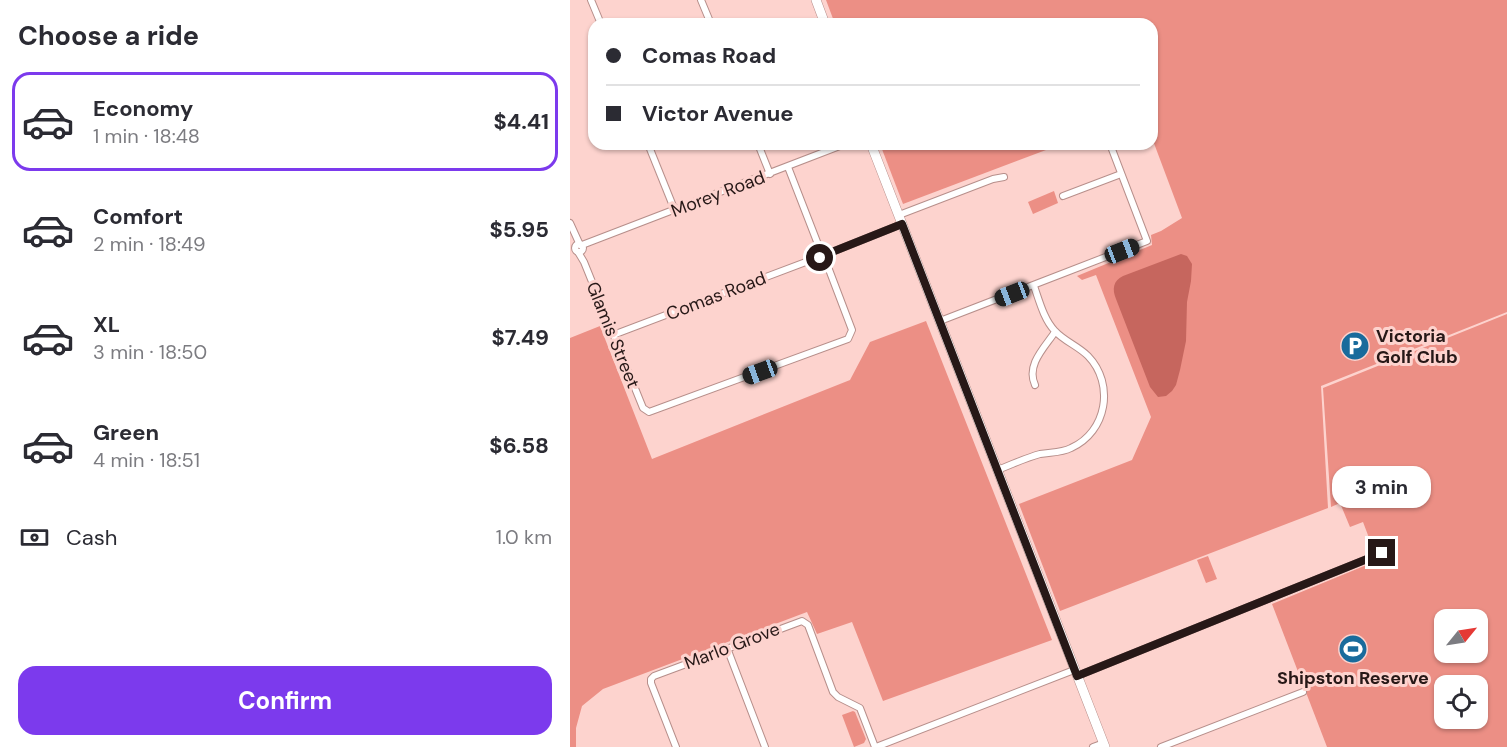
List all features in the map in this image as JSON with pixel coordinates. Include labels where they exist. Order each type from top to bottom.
[{"type":"street","points":[[591,0],[598,18]]},
{"type":"street","points":[[701,0],[708,18]]},
{"type":"street","points":[[816,0],[823,18]]},
{"type":"street","points":[[650,150],[675,211]]},
{"type":"street","points":[[760,150],[770,174]]},
{"type":"street","name":"Morey Road","points":[[577,249],[830,150]]},
{"type":"street","points":[[873,150],[1104,745],[1093,747]]},
{"type":"street","points":[[940,321],[1147,241],[1112,150]]},
{"type":"street","points":[[788,167],[823,256]]},
{"type":"street","points":[[1063,196],[1121,174]]},
{"type":"street","name":"Comas Road","points":[[613,335],[823,256],[993,179],[1004,177]]},
{"type":"street","name":"Glamis Street","points":[[570,223],[577,249],[646,411],[652,411],[846,340],[852,334],[852,330],[823,256]]},
{"type":"street","points":[[997,470],[1040,454],[1071,448],[1089,436],[1100,417],[1105,393],[1099,371],[1083,351],[1056,332],[1047,319],[1034,286]]},
{"type":"street","points":[[1035,385],[1032,375],[1033,367],[1056,332]]},
{"type":"street","points":[[876,747],[1076,673],[1382,553]]},
{"type":"street","name":"Marlo Grove","points":[[676,747],[651,683],[654,676],[802,621],[808,625],[833,692],[838,698],[860,708],[876,747]]},
{"type":"street","points":[[727,648],[765,747]]},
{"type":"street","points":[[1161,747],[1303,693]]},
{"type":"shaded area","name":"Victoria Golf Club","points":[[826,0],[1507,0],[1507,312],[1321,386],[1328,508],[1060,611],[1019,504],[1132,460],[1151,417],[1096,275],[1082,280],[1077,276],[1152,245],[1151,235],[1182,218],[1156,150],[1158,18],[833,18]]},
{"type":"shaded area","points":[[882,150],[1046,150],[903,204]]},
{"type":"shaded area","points":[[1054,191],[1058,203],[1033,214],[1028,202]]},
{"type":"shaded area","points":[[1181,254],[1187,256],[1192,264],[1187,302],[1186,341],[1176,385],[1166,396],[1158,397],[1150,387],[1116,299],[1114,286],[1123,276]]},
{"type":"shaded area","points":[[1507,314],[1507,747],[1327,747],[1272,604],[1381,559],[1374,551],[1363,522],[1350,527],[1340,503],[1331,507],[1323,388]]},
{"type":"shaded area","points":[[926,321],[1052,640],[883,701],[852,622],[817,634],[807,612],[603,689],[582,706],[576,728],[576,747],[570,747],[570,338],[600,326],[652,459],[850,380],[870,342]]},
{"type":"shaded area","points":[[1208,556],[1217,579],[1206,583],[1197,560]]},
{"type":"shaded area","points":[[853,711],[866,739],[864,743],[854,747],[842,715]]},
{"type":"place","name":"Victoria Golf Club","points":[[1355,346]]},
{"type":"place","name":"Shipston Reserve","points":[[1353,649]]},
{"type":"route","points":[[820,258],[825,260],[827,254],[902,224],[1077,676],[1382,553]]}]
